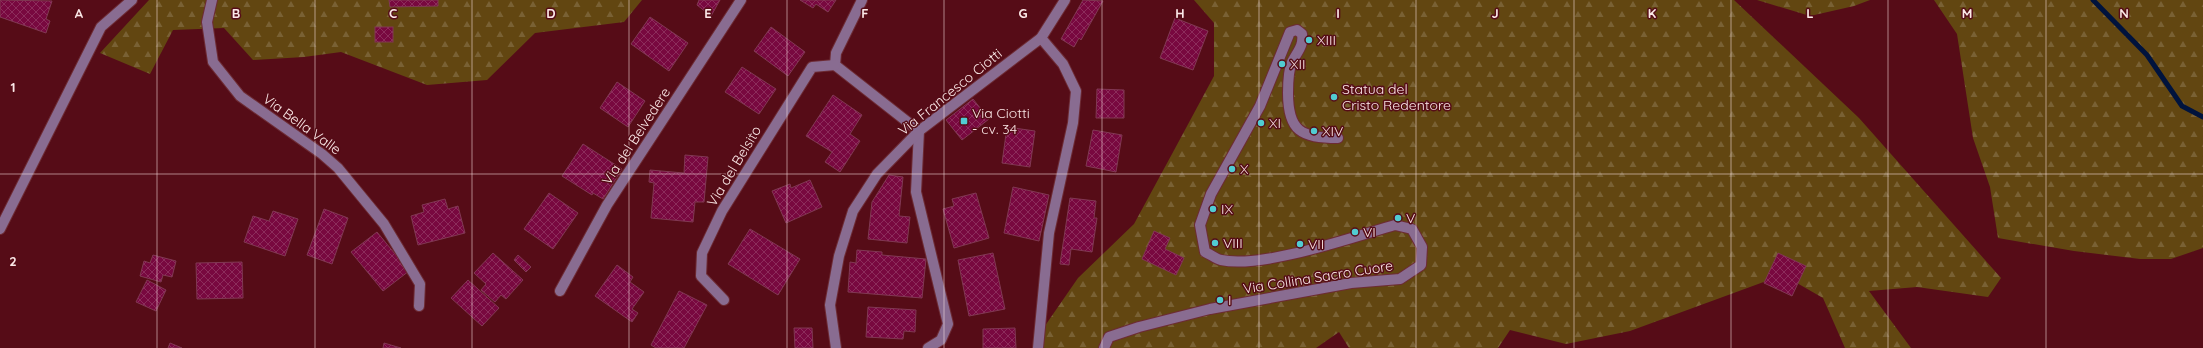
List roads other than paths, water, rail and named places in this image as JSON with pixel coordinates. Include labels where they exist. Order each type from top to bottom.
[{"type":"street","points":[[0,229],[101,27],[132,0]]},
{"type":"street","name":"Via Bella Valle","points":[[212,0],[207,22],[213,62],[240,96],[322,154],[338,168],[384,224],[420,284],[420,306]]},
{"type":"street","name":"Via del Belvedere","points":[[560,291],[607,205],[742,0]]},
{"type":"street","points":[[862,0],[836,53],[835,65],[919,131],[916,192],[948,324],[941,340],[928,348]]},
{"type":"street","name":"Via Francesco Ciotti","points":[[836,348],[830,306],[839,256],[853,211],[877,174],[919,131],[1041,38],[1065,0]]},
{"type":"street","name":"Via Collina Sacro Cuore","points":[[1104,348],[1109,338],[1139,326],[1210,309],[1293,293],[1351,283],[1400,279],[1421,265],[1422,247],[1412,229],[1395,225],[1276,257],[1241,261],[1220,260],[1205,252],[1200,225],[1211,194],[1260,106],[1290,32],[1297,30],[1302,34],[1303,42],[1292,62],[1289,75],[1289,116],[1296,127],[1304,134],[1321,138],[1338,138]]},
{"type":"street","points":[[1038,348],[1049,233],[1074,124],[1076,91],[1063,64],[1041,38]]},
{"type":"street","name":"Via del Belsito","points":[[724,300],[701,276],[702,253],[722,211],[812,67],[835,65]]},
{"type":"waterway","points":[[2093,0],[2147,55],[2182,106],[2203,117]]},
{"type":"place","name":"XIII","points":[[1309,40]]},
{"type":"place","name":"XII","points":[[1282,64]]},
{"type":"place","name":"Statua del Cristo Redentore","points":[[1334,97]]},
{"type":"place","name":"Via Ciotti - cv. 34","points":[[964,121]]},
{"type":"place","name":"XI","points":[[1261,123]]},
{"type":"place","name":"XIV","points":[[1314,131]]},
{"type":"place","name":"X","points":[[1232,169]]},
{"type":"place","name":"IX","points":[[1213,209]]},
{"type":"place","name":"V","points":[[1398,218]]},
{"type":"place","name":"VI","points":[[1355,232]]},
{"type":"place","name":"VIII","points":[[1215,243]]},
{"type":"place","name":"VII","points":[[1300,244]]},
{"type":"place","name":"I","points":[[1220,300]]}]
